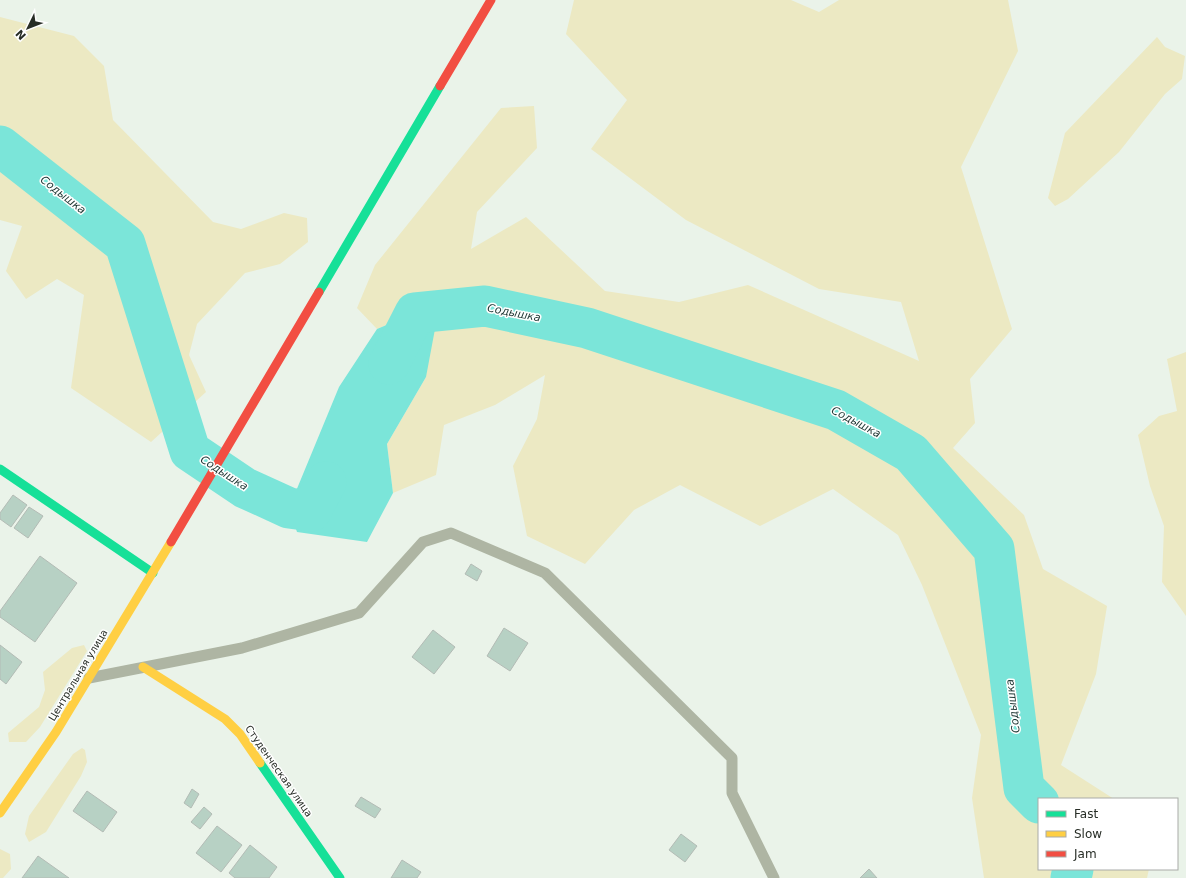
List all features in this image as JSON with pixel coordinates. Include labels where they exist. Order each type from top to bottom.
[{"type":"street","name":"Центральная улица","points":[[0,814],[56,732],[170,544],[491,0]]},
{"type":"street","points":[[0,469],[152,573]]},
{"type":"street","name":"Студенческая улица","points":[[143,667],[226,719],[240,734],[340,878]]},
{"type":"lane","points":[[89,678],[242,648],[359,613],[423,542],[451,534],[545,573],[732,758],[732,793],[774,878]]},
{"type":"shaded area","points":[[574,0],[791,0],[819,12],[839,0],[1008,0],[1018,51],[961,167],[1012,329],[970,379],[975,423],[953,448],[1024,515],[1043,569],[1107,606],[1096,674],[1061,765],[1112,798],[1038,798],[1038,870],[1149,870],[1147,878],[984,878],[972,798],[981,735],[922,585],[898,535],[833,489],[760,526],[680,485],[634,510],[585,564],[527,536],[513,466],[537,419],[545,375],[495,405],[444,425],[436,475],[393,493],[387,444],[426,377],[415,313],[377,329],[357,308],[375,265],[501,108],[534,106],[537,148],[477,212],[471,249],[526,217],[605,291],[679,302],[748,285],[919,361],[901,302],[819,289],[686,220],[591,149],[627,100],[566,34]]},
{"type":"shaded area","points":[[0,17],[74,36],[104,66],[113,120],[213,222],[241,229],[284,213],[307,218],[308,242],[280,264],[245,273],[197,324],[189,355],[206,392],[151,442],[71,388],[84,295],[57,279],[26,299],[6,271],[22,226],[0,220]]},
{"type":"shaded area","points":[[1157,37],[1165,47],[1185,56],[1182,79],[1165,94],[1119,152],[1068,199],[1055,206],[1048,198],[1065,133]]},
{"type":"shaded area","points":[[1186,352],[1186,616],[1162,582],[1164,526],[1150,486],[1138,435],[1159,416],[1177,411],[1167,359]]},
{"type":"shaded area","points":[[84,645],[87,651],[40,727],[26,742],[9,742],[8,733],[39,707],[45,690],[43,672],[72,648]]},
{"type":"shaded area","points":[[82,748],[85,750],[87,762],[81,776],[46,832],[29,842],[25,834],[29,816],[73,754]]},
{"type":"shaded area","points":[[0,849],[10,854],[11,869],[3,878],[0,878]]},
{"type":"water","points":[[415,313],[435,329],[426,377],[387,444],[393,493],[367,542],[297,532],[289,508],[339,387],[377,329]]},
{"type":"building","points":[[13,495],[27,505],[11,527],[0,519],[0,513]]},
{"type":"building","points":[[29,507],[43,516],[28,538],[14,528]]},
{"type":"building","points":[[40,556],[77,583],[35,642],[0,617],[0,611]]},
{"type":"building","points":[[471,564],[482,571],[477,581],[465,574]]},
{"type":"building","points":[[504,628],[528,643],[510,671],[487,656]]},
{"type":"building","points":[[433,630],[455,647],[434,674],[412,657]]},
{"type":"building","points":[[0,645],[22,662],[6,684],[0,679]]},
{"type":"building","points":[[192,789],[199,794],[191,808],[184,803]]},
{"type":"building","points":[[87,791],[117,812],[103,832],[73,811]]},
{"type":"building","points":[[361,797],[381,809],[375,818],[355,806]]},
{"type":"building","points":[[204,807],[212,814],[200,829],[191,822]]},
{"type":"building","points":[[217,826],[242,845],[221,872],[196,853]]},
{"type":"building","points":[[681,834],[697,846],[685,862],[669,850]]},
{"type":"building","points":[[250,845],[277,867],[269,878],[235,878],[229,873]]},
{"type":"building","points":[[38,856],[69,878],[22,878]]},
{"type":"building","points":[[402,860],[421,872],[417,878],[391,878]]},
{"type":"building","points":[[869,869],[877,878],[860,878]]},
{"type":"waterway","name":"Содышка","points":[[0,146],[125,244],[190,451],[245,488],[289,508],[311,511],[326,482]]},
{"type":"waterway","name":"Содышка","points":[[389,364],[415,313],[485,306],[587,328],[836,410],[911,453],[994,549],[1024,788],[1038,802]]},
{"type":"waterway","name":"Содышка","points":[[1071,878],[1073,870]]},
{"type":"traffic: fast","points":[[319,292],[440,86]]},
{"type":"traffic: fast","points":[[0,469],[153,573]]},
{"type":"traffic: fast","points":[[260,763],[340,878]]},
{"type":"traffic: slow","points":[[0,813],[56,732],[171,542]]},
{"type":"traffic: slow","points":[[143,667],[225,719],[240,734],[260,763]]},
{"type":"traffic: jam","points":[[440,86],[491,0]]},
{"type":"traffic: jam","points":[[171,542],[319,292]]}]
